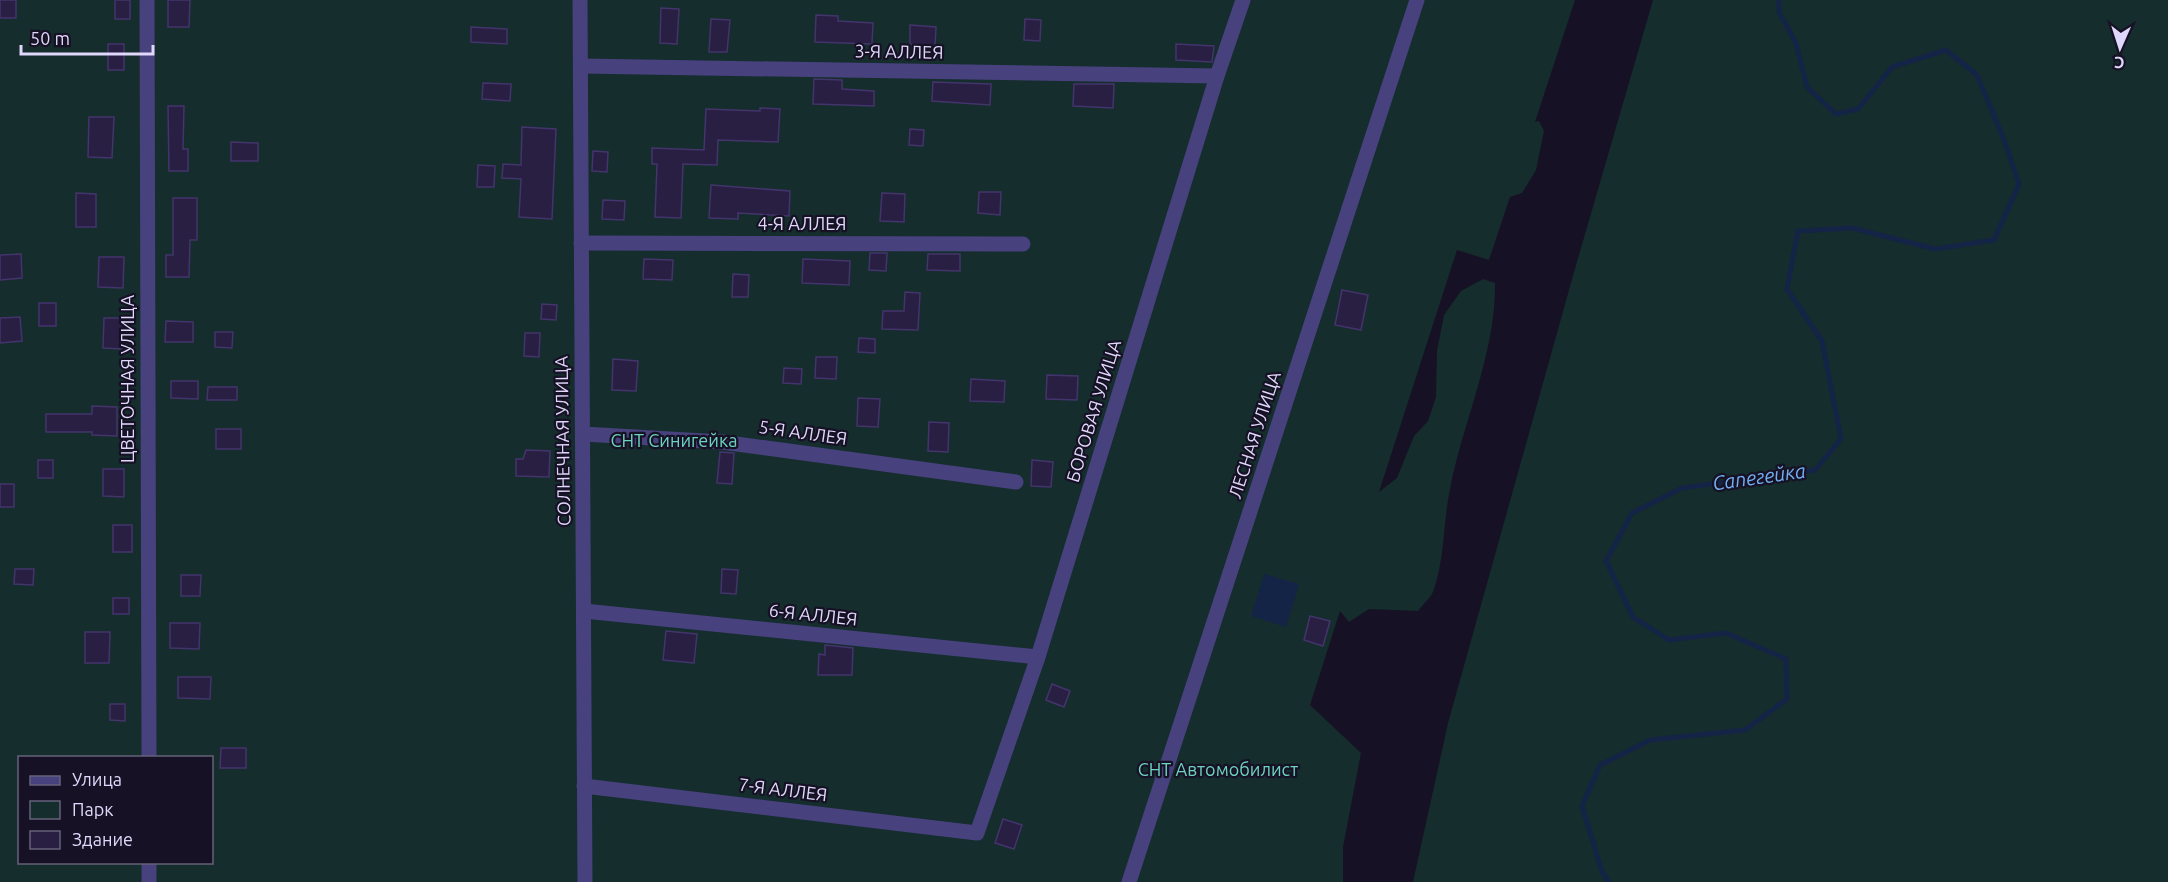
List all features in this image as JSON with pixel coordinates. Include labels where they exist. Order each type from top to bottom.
[{"type":"street","name":"ЦВЕТОЧНАЯ УЛИЦА","points":[[147,0],[149,756]]},
{"type":"street","name":"СОЛНЕЧНАЯ УЛИЦА","points":[[580,0],[585,882]]},
{"type":"street","name":"БОРОВАЯ УЛИЦА","points":[[977,833],[1038,657],[1217,76],[1244,0]]},
{"type":"street","name":"ЛЕСНАЯ УЛИЦА","points":[[1129,882],[1418,0]]},
{"type":"street","name":"3-Я АЛЛЕЯ","points":[[580,66],[1217,76]]},
{"type":"street","name":"4-Я АЛЛЕЯ","points":[[581,243],[1023,244]]},
{"type":"street","name":"5-Я АЛЛЕЯ","points":[[583,434],[722,442],[1016,482]]},
{"type":"street","name":"6-Я АЛЛЕЯ","points":[[584,611],[1038,657]]},
{"type":"street","name":"7-Я АЛЛЕЯ","points":[[584,786],[977,833]]},
{"type":"street","points":[[149,864],[149,882]]},
{"type":"green space","name":"СНТ Синигейка","points":[[0,0],[1575,0],[1535,122],[1539,121],[1544,131],[1536,170],[1522,193],[1510,197],[1489,260],[1457,250],[1379,492],[1397,478],[1414,436],[1428,421],[1436,397],[1437,351],[1444,315],[1461,291],[1483,279],[1495,283],[1494,309],[1485,361],[1450,489],[1440,565],[1433,592],[1418,611],[1369,609],[1349,622],[1340,611],[1310,705],[1361,753],[1343,847],[1343,882],[0,882]]},
{"type":"green space","points":[[1653,0],[2168,0],[2168,882],[1413,882],[1448,723],[1574,272]]},
{"type":"water","points":[[1264,574],[1299,584],[1286,627],[1251,616]]},
{"type":"building","points":[[0,0],[16,0],[16,18],[0,18]]},
{"type":"building","points":[[115,0],[130,0],[130,19],[115,19]]},
{"type":"building","points":[[168,0],[190,0],[189,27],[168,27]]},
{"type":"building","points":[[661,8],[679,9],[677,44],[660,43]]},
{"type":"building","points":[[816,15],[838,16],[838,21],[873,23],[872,44],[815,42]]},
{"type":"building","points":[[711,19],[730,20],[727,52],[709,52]]},
{"type":"building","points":[[1025,19],[1041,20],[1040,41],[1024,40]]},
{"type":"building","points":[[910,25],[936,27],[935,46],[910,44]]},
{"type":"building","points":[[471,27],[507,29],[507,44],[471,42]]},
{"type":"building","points":[[108,44],[124,44],[124,70],[108,70]]},
{"type":"building","points":[[1176,44],[1214,46],[1212,62],[1176,60]]},
{"type":"building","points":[[814,79],[842,80],[842,89],[874,91],[874,106],[813,104]]},
{"type":"building","points":[[933,82],[991,84],[990,105],[932,101]]},
{"type":"building","points":[[483,83],[511,84],[510,101],[482,99]]},
{"type":"building","points":[[1074,84],[1114,84],[1113,108],[1073,106]]},
{"type":"building","points":[[168,106],[184,106],[183,149],[188,149],[188,171],[169,171]]},
{"type":"building","points":[[760,108],[780,109],[778,142],[718,140],[717,165],[683,164],[681,218],[655,217],[657,164],[652,164],[652,148],[704,150],[706,109],[760,111]]},
{"type":"building","points":[[89,117],[114,117],[112,158],[88,157]]},
{"type":"building","points":[[522,127],[556,129],[552,219],[519,217],[521,179],[502,178],[503,164],[521,165]]},
{"type":"building","points":[[910,129],[924,130],[923,146],[909,145]]},
{"type":"building","points":[[231,142],[258,143],[258,161],[231,161]]},
{"type":"building","points":[[593,151],[608,152],[607,172],[592,171]]},
{"type":"building","points":[[478,165],[495,166],[494,187],[477,187]]},
{"type":"building","points":[[711,185],[790,191],[789,216],[738,213],[738,219],[709,218]]},
{"type":"building","points":[[979,192],[1001,192],[1000,215],[978,213]]},
{"type":"building","points":[[76,193],[96,194],[96,227],[76,227]]},
{"type":"building","points":[[882,193],[905,194],[904,222],[880,221]]},
{"type":"building","points":[[173,198],[197,198],[197,240],[190,240],[189,277],[166,277],[166,255],[173,255]]},
{"type":"building","points":[[603,200],[625,201],[624,220],[602,219]]},
{"type":"building","points":[[870,253],[887,253],[886,271],[869,270]]},
{"type":"building","points":[[21,254],[22,278],[0,280],[0,255]]},
{"type":"building","points":[[928,254],[960,254],[960,271],[927,270]]},
{"type":"building","points":[[99,257],[124,257],[123,288],[98,287]]},
{"type":"building","points":[[644,259],[673,260],[672,280],[643,279]]},
{"type":"building","points":[[803,259],[850,261],[849,285],[802,283]]},
{"type":"building","points":[[733,274],[749,275],[748,297],[732,297]]},
{"type":"building","points":[[1342,290],[1368,295],[1361,330],[1335,325]]},
{"type":"building","points":[[905,292],[920,293],[918,330],[882,329],[883,311],[904,311]]},
{"type":"building","points":[[39,303],[56,303],[56,326],[39,326]]},
{"type":"building","points":[[542,304],[557,305],[556,320],[541,319]]},
{"type":"building","points":[[20,317],[22,341],[0,343],[0,318]]},
{"type":"building","points":[[104,318],[124,318],[123,349],[103,348]]},
{"type":"building","points":[[166,321],[193,322],[193,342],[165,342]]},
{"type":"building","points":[[215,332],[233,332],[232,348],[215,347]]},
{"type":"building","points":[[525,333],[540,333],[539,357],[524,356]]},
{"type":"building","points":[[859,338],[875,339],[875,353],[858,352]]},
{"type":"building","points":[[816,357],[837,357],[836,379],[815,378]]},
{"type":"building","points":[[613,359],[638,361],[636,391],[612,390]]},
{"type":"building","points":[[784,368],[802,369],[801,384],[783,383]]},
{"type":"building","points":[[1047,375],[1078,376],[1077,400],[1046,399]]},
{"type":"building","points":[[971,379],[1005,381],[1004,402],[970,401]]},
{"type":"building","points":[[171,381],[198,381],[198,399],[171,398]]},
{"type":"building","points":[[208,387],[237,387],[237,400],[207,400]]},
{"type":"building","points":[[858,398],[880,399],[878,427],[857,426]]},
{"type":"building","points":[[92,406],[117,407],[117,436],[92,435],[92,432],[46,432],[46,414],[92,414]]},
{"type":"building","points":[[929,422],[949,423],[948,452],[928,451]]},
{"type":"building","points":[[216,429],[241,429],[241,449],[216,449]]},
{"type":"building","points":[[526,450],[550,451],[549,477],[516,476],[516,459],[523,459]]},
{"type":"building","points":[[720,452],[734,453],[732,484],[717,483]]},
{"type":"building","points":[[38,460],[53,460],[53,478],[38,478]]},
{"type":"building","points":[[1032,460],[1053,462],[1051,487],[1031,486]]},
{"type":"building","points":[[103,469],[124,469],[124,497],[103,496]]},
{"type":"building","points":[[0,484],[14,484],[14,507],[0,507]]},
{"type":"building","points":[[113,525],[132,525],[132,552],[113,552]]},
{"type":"building","points":[[15,569],[34,569],[33,585],[14,584]]},
{"type":"building","points":[[722,569],[738,570],[736,594],[721,593]]},
{"type":"building","points":[[181,575],[201,575],[200,596],[181,596]]},
{"type":"building","points":[[113,598],[129,598],[129,614],[113,614]]},
{"type":"building","points":[[1310,616],[1330,621],[1323,646],[1304,640]]},
{"type":"building","points":[[170,623],[200,623],[199,649],[170,648]]},
{"type":"building","points":[[666,631],[697,634],[694,663],[663,660]]},
{"type":"building","points":[[85,632],[110,632],[109,663],[85,663]]},
{"type":"building","points":[[825,645],[853,648],[852,675],[818,675],[819,654],[825,655]]},
{"type":"building","points":[[178,677],[211,677],[210,699],[178,698]]},
{"type":"building","points":[[1052,684],[1070,691],[1064,707],[1046,700]]},
{"type":"building","points":[[110,704],[125,704],[125,721],[110,720]]},
{"type":"building","points":[[221,748],[246,748],[246,768],[220,768]]},
{"type":"building","points":[[1003,819],[1022,825],[1014,849],[995,843]]},
{"type":"waterway","name":"Сапегейка","points":[[1609,882],[1602,872],[1582,806],[1600,765],[1650,740],[1745,730],[1787,699],[1786,659],[1726,633],[1669,640],[1633,617],[1606,561],[1632,513],[1682,488],[1815,470],[1841,439],[1822,341],[1787,289],[1798,231],[1852,228],[1935,249],[1994,240],[2019,184],[2004,140],[1977,75],[1946,50],[1892,67],[1858,109],[1836,114],[1807,87],[1796,43],[1779,12],[1779,0]]},
{"type":"park label","name":"СНТ Автомобилист","points":[[1218,770]]}]
